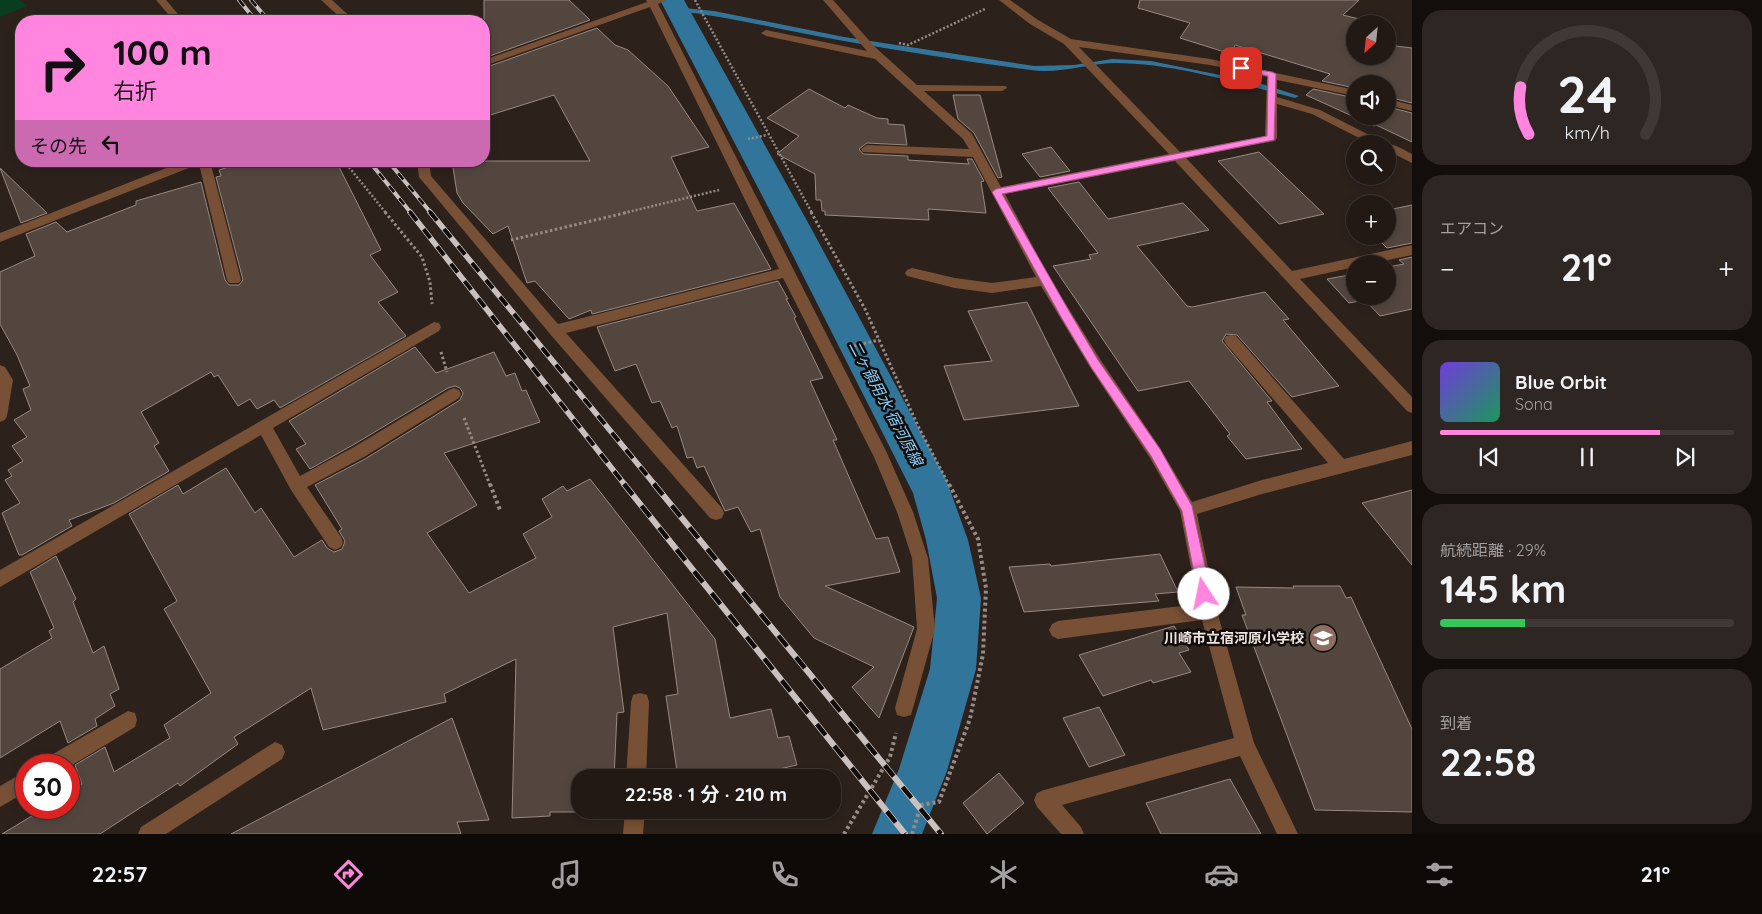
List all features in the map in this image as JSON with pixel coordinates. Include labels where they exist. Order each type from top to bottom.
[{"type":"street","points":[[161,0],[174,15]]},
{"type":"street","points":[[326,0],[343,15]]},
{"type":"street","points":[[828,0],[875,53],[968,137],[1045,281],[1095,364],[1155,453],[1188,510],[1208,611],[1245,744],[1288,834]]},
{"type":"street","points":[[1004,0],[1034,22],[1068,42],[1092,65],[1412,407]]},
{"type":"street","points":[[490,61],[656,1],[676,51],[703,100],[722,144],[881,456],[904,512],[920,558],[926,628],[904,708]]},
{"type":"street","points":[[766,33],[875,53]]},
{"type":"street","points":[[1068,42],[1210,62],[1272,74],[1346,92]]},
{"type":"street","points":[[996,192],[1271,138],[1272,74]]},
{"type":"street","points":[[914,88],[1002,88]]},
{"type":"street","points":[[1271,92],[1363,135]]},
{"type":"street","points":[[1396,104],[1412,108]]},
{"type":"street","points":[[868,149],[975,153]]},
{"type":"street","points":[[1396,151],[1412,159]]},
{"type":"street","points":[[0,238],[45,218],[180,167]]},
{"type":"street","points":[[206,167],[234,280]]},
{"type":"street","points":[[424,167],[425,177],[484,247],[716,513]]},
{"type":"street","points":[[1290,276],[1412,250]]},
{"type":"street","points":[[555,330],[787,272]]},
{"type":"street","points":[[912,272],[955,283],[992,288],[1045,281]]},
{"type":"street","points":[[0,579],[434,327]]},
{"type":"street","points":[[1231,340],[1341,467]]},
{"type":"street","points":[[0,371],[6,380],[0,416]]},
{"type":"street","points":[[297,484],[359,452],[454,394]]},
{"type":"street","points":[[264,426],[297,484],[335,542]]},
{"type":"street","points":[[1188,510],[1262,487],[1412,448]]},
{"type":"street","points":[[1058,630],[1208,611]]},
{"type":"street","points":[[636,769],[640,702]]},
{"type":"street","points":[[71,754],[128,720]]},
{"type":"street","points":[[1074,834],[1044,800],[1245,744]]},
{"type":"street","points":[[148,834],[274,752]]},
{"type":"street","points":[[0,797],[15,788]]},
{"type":"street","points":[[633,834],[634,819]]},
{"type":"path","points":[[695,0],[707,20]]},
{"type":"path","points":[[860,37],[908,45],[1004,0]]},
{"type":"path","points":[[758,137],[767,134]]},
{"type":"path","points":[[484,247],[744,184]]},
{"type":"path","points":[[868,343],[879,340]]},
{"type":"path","points":[[844,834],[890,757],[894,740]]},
{"type":"path","points":[[912,834],[921,805],[939,802]]},
{"type":"green space","points":[[0,0],[19,0],[27,6],[0,17]]},
{"type":"building","points":[[484,0],[569,0],[590,20],[490,56],[490,15],[484,15]]},
{"type":"building","points":[[1140,0],[1359,0],[1343,15],[1346,16],[1346,65],[1396,65],[1396,46],[1412,48],[1412,103],[1396,99],[1396,75],[1346,75],[1346,86],[1322,81],[1330,74],[1235,45],[1231,54],[1180,38],[1190,23],[1138,8]]},
{"type":"building","points":[[597,28],[615,45],[628,50],[668,86],[709,147],[671,157],[697,211],[734,203],[771,269],[592,314],[591,310],[569,319],[535,281],[527,283],[508,226],[493,234],[463,203],[457,193],[453,167],[490,167],[490,161],[590,161],[554,95],[490,115],[490,66]]},
{"type":"building","points":[[809,89],[845,108],[848,105],[877,118],[888,119],[888,124],[904,125],[907,145],[867,143],[859,149],[863,154],[908,156],[908,160],[969,164],[967,159],[972,159],[984,181],[981,182],[986,213],[928,209],[929,220],[825,215],[825,211],[822,211],[821,200],[816,200],[815,174],[777,154],[799,136],[767,118]]},
{"type":"building","points":[[1313,89],[1346,96],[1346,113],[1306,95]]},
{"type":"building","points":[[953,95],[980,95],[1002,177],[998,178],[974,133],[958,119]]},
{"type":"building","points":[[1396,109],[1412,113],[1412,142],[1376,125],[1396,125]]},
{"type":"building","points":[[1051,147],[1070,171],[1040,177],[1022,154]]},
{"type":"building","points":[[1259,152],[1324,214],[1279,224],[1218,161]]},
{"type":"building","points":[[229,167],[339,167],[381,250],[370,255],[398,292],[378,302],[406,336],[280,408],[274,400],[257,409],[250,399],[238,406],[218,375],[214,377],[211,372],[141,412],[159,443],[154,446],[169,471],[114,503],[69,520],[72,526],[19,555],[2,513],[20,503],[5,480],[12,476],[8,470],[23,461],[12,446],[27,437],[14,420],[31,410],[23,389],[30,386],[17,355],[0,324],[0,272],[35,256],[26,234],[56,222],[67,232],[136,205],[136,201],[201,182],[225,280],[229,285],[239,285],[243,280],[216,177],[221,176],[219,170]]},
{"type":"building","points":[[0,168],[47,213],[21,223]]},
{"type":"building","points":[[1079,182],[1108,219],[1183,203],[1209,230],[1137,246],[1187,306],[1192,307],[1265,292],[1289,319],[1283,320],[1339,386],[1292,397],[1237,335],[1226,334],[1222,341],[1272,401],[1267,402],[1302,449],[1246,459],[1227,436],[1230,434],[1189,381],[1138,391],[1053,266],[1091,259],[1089,255],[1098,253],[1048,188]]},
{"type":"building","points":[[1412,205],[1412,243],[1387,248],[1384,245],[1396,245],[1396,208]]},
{"type":"building","points":[[1412,257],[1412,309],[1380,316],[1370,305],[1396,305],[1396,266],[1404,264],[1399,260]]},
{"type":"building","points":[[1346,276],[1346,300],[1327,279]]},
{"type":"building","points":[[778,281],[823,378],[810,381],[837,440],[833,440],[876,539],[888,537],[900,572],[825,586],[914,627],[879,718],[852,687],[874,667],[814,638],[780,597],[760,529],[751,532],[738,507],[725,511],[704,466],[697,468],[693,457],[687,458],[677,426],[672,428],[660,401],[652,403],[636,364],[615,371],[597,327]]},
{"type":"building","points":[[1027,302],[1079,406],[964,420],[944,366],[992,361],[968,311]]},
{"type":"building","points":[[415,347],[436,373],[494,352],[506,376],[515,373],[522,391],[526,390],[540,422],[444,453],[477,505],[427,533],[469,593],[536,558],[523,534],[552,517],[542,499],[563,486],[567,491],[590,479],[715,639],[730,718],[771,709],[778,738],[789,736],[797,765],[779,769],[677,769],[666,696],[678,694],[667,613],[613,627],[624,712],[617,713],[614,769],[571,769],[571,812],[550,812],[550,816],[512,818],[516,659],[444,694],[446,702],[323,730],[311,688],[234,737],[238,744],[180,786],[178,783],[100,834],[2,834],[27,819],[80,819],[80,785],[82,784],[80,779],[80,762],[105,747],[114,772],[170,738],[164,725],[211,693],[164,609],[177,601],[129,514],[178,485],[183,494],[226,468],[255,513],[261,508],[294,557],[322,540],[327,548],[334,552],[342,549],[345,541],[339,531],[342,529],[315,485],[365,459],[460,400],[463,393],[460,388],[455,386],[448,388],[310,469],[296,449],[306,444],[289,421]]},
{"type":"building","points":[[1412,490],[1412,565],[1362,503]]},
{"type":"building","points":[[1160,554],[1178,592],[1155,594],[1159,601],[1024,612],[1009,567],[1050,564],[1051,566]]},
{"type":"building","points":[[56,556],[76,599],[73,602],[93,653],[104,646],[119,689],[110,694],[115,706],[95,719],[97,726],[68,743],[60,721],[0,758],[0,669],[52,638],[49,631],[54,628],[30,572]]},
{"type":"building","points":[[1293,586],[1340,586],[1346,598],[1351,597],[1412,729],[1412,812],[1315,810],[1242,615],[1246,615],[1236,587],[1294,588]]},
{"type":"building","points":[[1174,626],[1189,650],[1179,653],[1191,672],[1153,683],[1151,680],[1103,696],[1079,655]]},
{"type":"building","points":[[1099,707],[1125,755],[1089,767],[1063,718]]},
{"type":"building","points":[[452,718],[489,820],[457,822],[461,834],[231,834]]},
{"type":"building","points":[[999,773],[1024,803],[987,834],[963,803]]},
{"type":"building","points":[[1230,779],[1261,834],[1161,834],[1146,803]]},
{"type":"waterway","name":"二ヶ領用水 宿河原線","points":[[672,0],[795,228],[932,491],[947,540],[959,598],[953,669],[923,771],[897,834]]},
{"type":"waterway","points":[[677,9],[714,13],[844,39],[1034,68],[1074,67],[1112,61],[1151,63],[1259,85],[1295,96]]},
{"type":"railway","points":[[239,0],[251,15]]},
{"type":"railway","points":[[251,0],[264,15]]},
{"type":"railway","points":[[374,167],[411,213]]},
{"type":"railway","points":[[393,167],[431,213]]},
{"type":"railway","points":[[410,212],[625,485]]},
{"type":"railway","points":[[430,212],[655,485]]},
{"type":"railway","points":[[624,484],[905,834]]},
{"type":"railway","points":[[654,484],[941,834]]},
{"type":"place","name":"川崎市立宿河原小学校","points":[[1323,638]]},
{"type":"route","points":[[1204,594],[1188,510],[1155,453],[1095,364],[1045,281],[996,192],[1271,138],[1270,92],[1272,74],[1241,68]]}]
